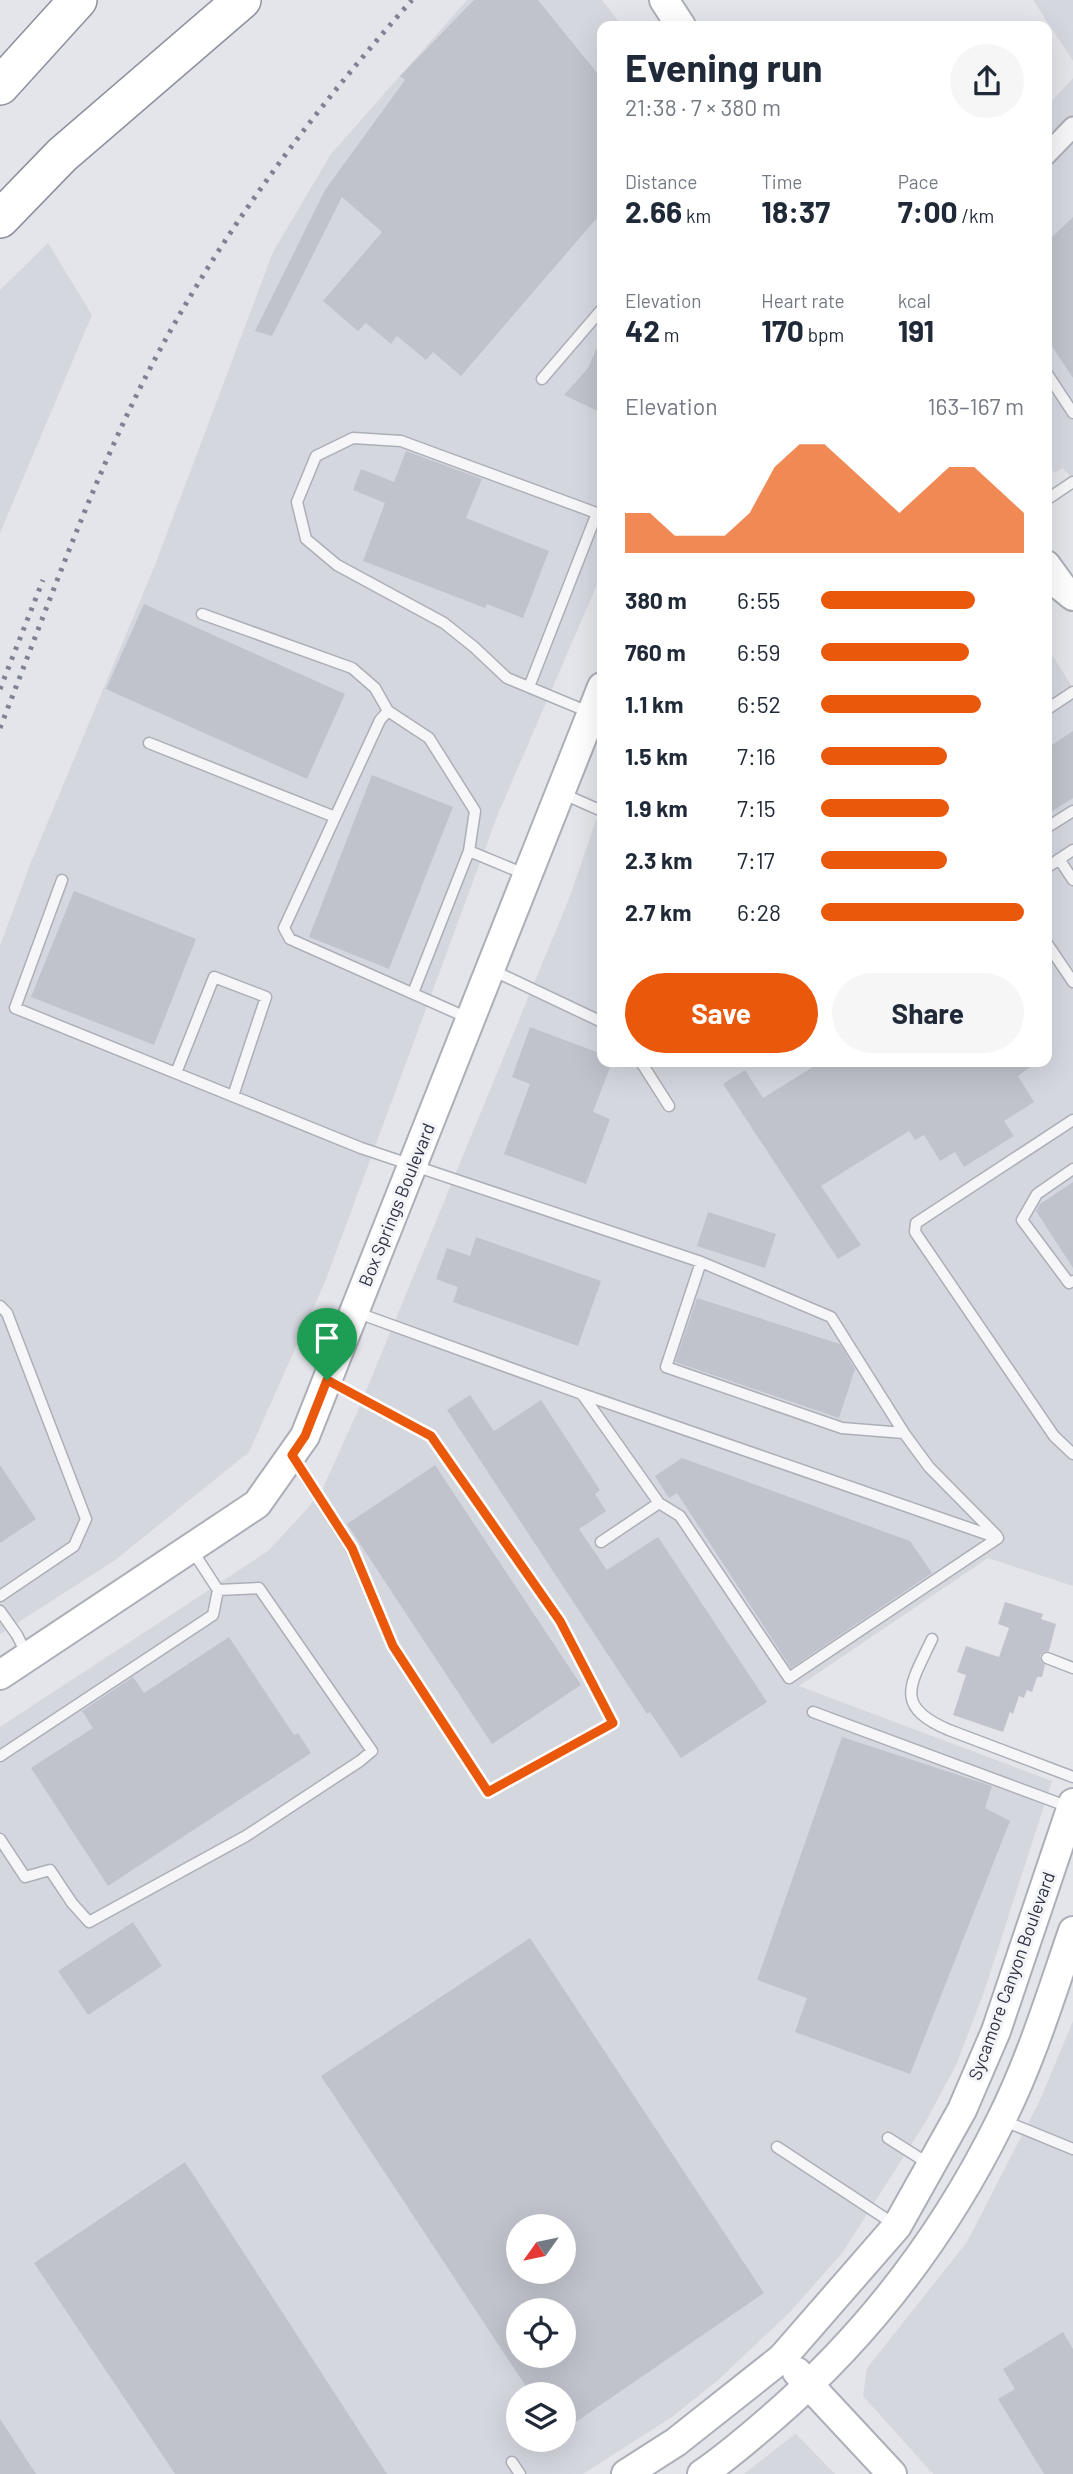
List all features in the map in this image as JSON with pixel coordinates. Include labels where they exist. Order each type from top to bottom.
[{"type":"highway","points":[[0,86],[78,0]]},
{"type":"highway","points":[[0,219],[62,155],[242,0]]},
{"type":"main road","points":[[664,0],[678,21]]},
{"type":"main road","name":"Box Springs Boulevard","points":[[0,1675],[257,1504],[305,1436],[597,700]]},
{"type":"main road","name":"Sycamore Canyon Boulevard","points":[[626,2474],[676,2442],[782,2358],[897,2226],[962,2110],[996,2031],[1072,1806]]},
{"type":"main road","points":[[702,2474],[726,2458],[809,2385],[883,2306],[915,2264],[964,2188],[1001,2120],[1070,1950]]},
{"type":"main road","points":[[782,2358],[892,2474]]},
{"type":"street","points":[[1052,149],[1073,127]]},
{"type":"lane","points":[[542,379],[597,315]]},
{"type":"lane","points":[[1052,381],[1073,413]]},
{"type":"lane","points":[[592,713],[507,678],[444,623],[337,565],[306,539],[297,502],[316,457],[352,438],[401,441],[597,513]]},
{"type":"lane","points":[[1052,496],[1073,482]]},
{"type":"lane","points":[[529,687],[597,521]]},
{"type":"lane","points":[[201,614],[352,668],[375,688],[388,711],[429,738],[459,789],[474,808],[469,851],[413,993]]},
{"type":"lane","points":[[1052,706],[1073,692]]},
{"type":"lane","points":[[388,711],[380,720],[284,928],[290,939],[471,1020]]},
{"type":"lane","points":[[149,743],[335,817]]},
{"type":"lane","points":[[560,792],[597,809]]},
{"type":"lane","points":[[1052,824],[1073,811]]},
{"type":"lane","points":[[1052,864],[1073,849]]},
{"type":"lane","points":[[469,851],[527,875]]},
{"type":"lane","points":[[1059,859],[1073,880]]},
{"type":"lane","points":[[62,880],[15,1008],[361,1148],[701,1262],[831,1317],[904,1433],[929,1467],[998,1538]]},
{"type":"lane","points":[[1052,951],[1073,982]]},
{"type":"lane","points":[[492,970],[597,1020]]},
{"type":"lane","points":[[176,1073],[214,977],[266,997],[233,1096]]},
{"type":"lane","points":[[644,1067],[669,1106]]},
{"type":"lane","points":[[1073,1120],[916,1223],[915,1232],[1054,1436],[1073,1454]]},
{"type":"lane","points":[[1073,1169],[1037,1194],[1022,1220],[1069,1283],[1073,1281]]},
{"type":"lane","points":[[701,1262],[666,1367],[842,1428],[904,1433]]},
{"type":"lane","points":[[0,1306],[7,1313],[86,1519],[74,1546],[0,1596]]},
{"type":"lane","points":[[355,1312],[998,1538]]},
{"type":"lane","points":[[292,1455],[352,1548],[393,1646],[488,1792],[613,1723],[560,1621],[431,1436],[327,1380]]},
{"type":"lane","points":[[582,1394],[659,1503],[680,1516],[789,1678],[998,1538]]},
{"type":"lane","points":[[601,1542],[659,1503]]},
{"type":"lane","points":[[0,1756],[213,1615],[218,1590],[191,1548]]},
{"type":"lane","points":[[0,1839],[24,1877],[50,1870],[72,1903],[89,1922],[246,1836],[372,1751],[260,1588],[218,1590]]},
{"type":"lane","points":[[0,1611],[17,1635],[27,1657]]},
{"type":"lane","points":[[932,1639],[912,1683],[912,1702],[918,1713],[948,1730],[1073,1777]]},
{"type":"lane","points":[[1047,1658],[1073,1668]]},
{"type":"lane","points":[[813,1712],[1072,1806]]},
{"type":"lane","points":[[1001,2120],[1073,2149]]},
{"type":"lane","points":[[888,2138],[933,2166]]},
{"type":"lane","points":[[777,2147],[897,2226]]},
{"type":"lane","points":[[512,2462],[520,2474]]},
{"type":"shaded area","points":[[467,0],[602,0],[618,21],[597,21],[597,585],[498,814],[325,1282],[249,1452],[114,1561],[0,1634],[0,946],[31,862],[155,565],[273,252],[331,154]]},
{"type":"shaded area","points":[[1033,0],[1073,0],[1073,61],[1052,29],[1052,21],[1047,21]]},
{"type":"shaded area","points":[[1073,78],[1073,480],[1063,468],[1054,473],[1052,469],[1052,101]]},
{"type":"shaded area","points":[[48,243],[92,315],[0,533],[0,290]]},
{"type":"shaded area","points":[[1052,655],[1073,688],[1073,1586],[988,1558],[799,1686],[1052,1781],[984,1992],[957,2063],[925,2123],[843,2252],[791,2311],[718,2380],[672,2417],[583,2474],[0,2474],[0,1727],[268,1551],[323,1488],[359,1408],[570,896],[597,818],[597,1067],[1052,1067]]},
{"type":"shaded area","points":[[1073,2021],[1073,2474],[933,2474],[863,2396],[867,2368],[967,2242],[1040,2100]]},
{"type":"shaded area","points":[[795,2434],[835,2474],[744,2474]]},
{"type":"building","points":[[474,0],[538,0],[597,73],[597,218],[461,376],[433,352],[426,360],[397,336],[391,344],[366,323],[358,331],[323,301],[382,232],[342,197],[272,336],[255,331],[325,190],[405,80],[400,76]]},
{"type":"building","points":[[1073,217],[1073,378],[1052,346],[1052,237]]},
{"type":"building","points":[[597,347],[597,411],[564,395],[588,368]]},
{"type":"building","points":[[406,451],[482,479],[466,518],[549,551],[523,618],[487,604],[485,608],[363,561],[385,503],[353,490],[361,469],[394,482]]},
{"type":"building","points":[[144,604],[345,694],[307,779],[106,689]]},
{"type":"building","points":[[1073,731],[1073,798],[1052,811],[1052,745]]},
{"type":"building","points":[[372,775],[453,807],[389,969],[309,937]]},
{"type":"building","points":[[74,891],[196,939],[154,1045],[31,997]]},
{"type":"building","points":[[530,1027],[597,1052],[597,1067],[610,1067],[593,1112],[610,1119],[586,1184],[504,1154],[530,1084],[512,1077]]},
{"type":"building","points":[[813,1067],[1030,1067],[1018,1076],[1034,1102],[1004,1121],[1014,1136],[964,1167],[955,1152],[940,1161],[924,1135],[915,1140],[909,1131],[821,1186],[861,1245],[838,1259],[723,1084],[745,1070],[763,1098]]},
{"type":"building","points":[[1073,1182],[1073,1268],[1036,1211],[1040,1204]]},
{"type":"building","points":[[708,1212],[776,1234],[765,1268],[697,1246]]},
{"type":"building","points":[[476,1237],[601,1281],[578,1346],[453,1302],[458,1287],[436,1279],[447,1248],[470,1256]]},
{"type":"building","points":[[697,1298],[840,1344],[855,1369],[839,1418],[675,1362]]},
{"type":"building","points":[[470,1395],[494,1431],[541,1400],[600,1490],[595,1494],[606,1511],[579,1529],[607,1570],[658,1537],[767,1702],[681,1758],[650,1712],[647,1714],[447,1410]]},
{"type":"building","points":[[682,1458],[910,1541],[932,1573],[791,1668],[677,1493],[669,1498],[655,1476]]},
{"type":"building","points":[[0,1465],[36,1519],[0,1543]]},
{"type":"building","points":[[435,1465],[581,1685],[492,1744],[347,1524]]},
{"type":"building","points":[[1005,1602],[1043,1614],[1041,1619],[1056,1624],[1049,1651],[1040,1656],[1045,1665],[1042,1677],[1037,1677],[1032,1692],[1027,1690],[1024,1698],[1019,1696],[1003,1732],[953,1715],[966,1675],[957,1672],[966,1646],[999,1657],[1009,1628],[998,1624]]},
{"type":"building","points":[[229,1637],[294,1735],[298,1733],[311,1753],[108,1886],[31,1768],[93,1728],[82,1711],[133,1677],[144,1693]]},
{"type":"building","points":[[842,1737],[992,1786],[985,1808],[1010,1821],[910,2074],[795,2032],[807,1998],[757,1980]]},
{"type":"building","points":[[133,1922],[162,1966],[88,2015],[58,1971]]},
{"type":"building","points":[[530,1938],[764,2293],[576,2422],[576,2382],[523,2382],[514,2368],[576,2368],[576,2298],[506,2298],[506,2356],[321,2076]]},
{"type":"building","points":[[185,2162],[387,2474],[175,2474],[34,2263]]},
{"type":"building","points":[[1063,2332],[1073,2349],[1073,2474],[1044,2474],[998,2399],[1015,2389],[1003,2369]]},
{"type":"building","points":[[0,2419],[36,2474],[0,2474]]},
{"type":"railway","points":[[0,728],[104,465],[144,380],[172,329],[201,278],[300,135],[412,0]]},
{"type":"railway","points":[[0,689],[43,580]]},
{"type":"route","points":[[327,1380],[431,1436],[560,1621],[613,1723],[488,1792],[393,1646],[352,1548],[292,1455],[305,1436],[327,1380]]}]
